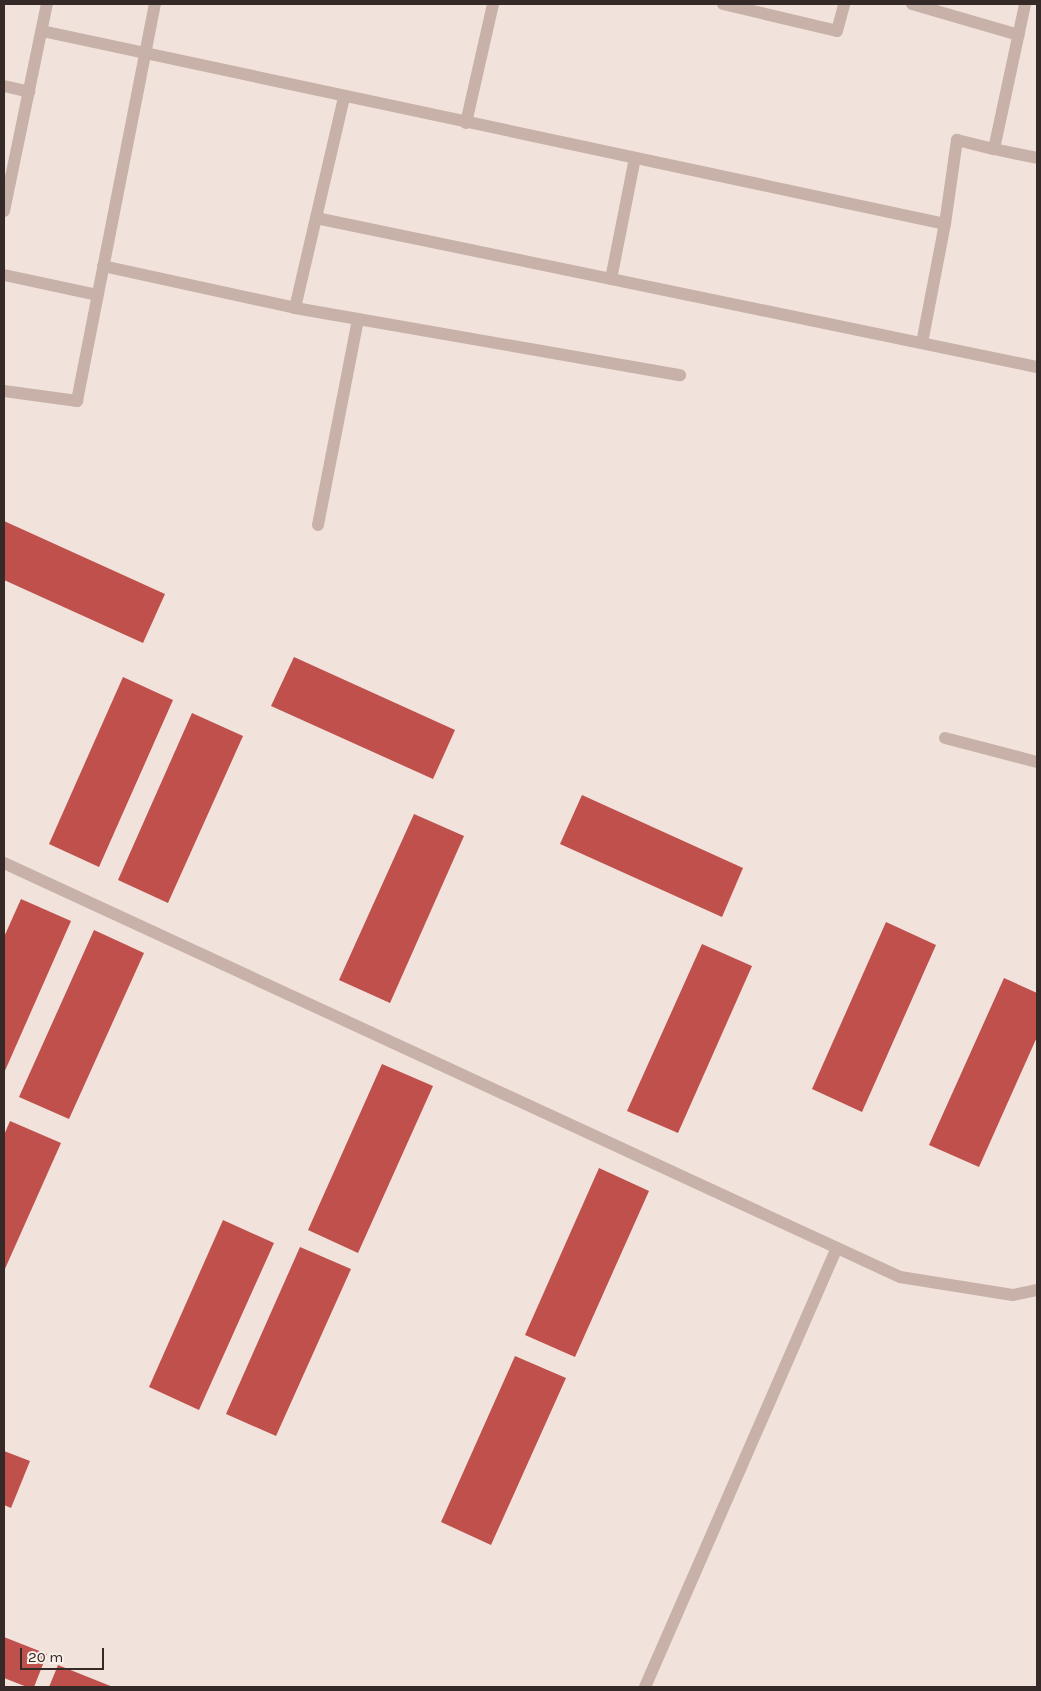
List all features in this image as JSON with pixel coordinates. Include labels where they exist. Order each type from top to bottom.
[{"type":"street","points":[[4,212],[47,4]]},
{"type":"street","points":[[4,391],[77,400],[155,4]]},
{"type":"street","points":[[466,123],[492,4]]},
{"type":"street","points":[[723,4],[837,31],[844,4]]},
{"type":"street","points":[[912,4],[1018,36]]},
{"type":"street","points":[[994,149],[1026,4]]},
{"type":"street","points":[[42,31],[945,224]]},
{"type":"street","points":[[4,86],[29,92]]},
{"type":"street","points":[[295,308],[344,97]]},
{"type":"street","points":[[922,343],[945,224],[957,140],[1037,158]]},
{"type":"street","points":[[611,279],[635,158]]},
{"type":"street","points":[[316,218],[1037,367]]},
{"type":"street","points":[[103,266],[295,308],[680,375]]},
{"type":"street","points":[[4,275],[97,295]]},
{"type":"street","points":[[318,524],[358,319]]},
{"type":"street","points":[[945,738],[1037,762]]},
{"type":"street","points":[[4,862],[900,1277],[1013,1295],[1037,1290]]},
{"type":"street","points":[[645,1687],[837,1248]]},
{"type":"building","points":[[4,521],[165,594],[143,643],[4,580]]},
{"type":"building","points":[[294,657],[455,730],[433,779],[271,706]]},
{"type":"building","points":[[123,677],[173,700],[99,867],[49,844]]},
{"type":"building","points":[[192,713],[243,736],[168,903],[118,880]]},
{"type":"building","points":[[582,795],[743,868],[722,917],[560,844]]},
{"type":"building","points":[[414,814],[464,836],[390,1003],[339,980]]},
{"type":"building","points":[[21,899],[71,921],[4,1073],[4,937]]},
{"type":"building","points":[[886,922],[936,945],[862,1112],[812,1089]]},
{"type":"building","points":[[94,930],[144,953],[69,1119],[19,1097]]},
{"type":"building","points":[[702,944],[752,966],[678,1133],[627,1111]]},
{"type":"building","points":[[1004,978],[1037,993],[1037,1037],[979,1167],[929,1145]]},
{"type":"building","points":[[382,1064],[433,1086],[358,1253],[308,1230]]},
{"type":"building","points":[[10,1121],[61,1143],[4,1271],[4,1135]]},
{"type":"building","points":[[599,1168],[649,1191],[575,1357],[525,1335]]},
{"type":"building","points":[[223,1220],[274,1243],[199,1410],[149,1387]]},
{"type":"building","points":[[300,1247],[351,1269],[276,1436],[226,1414]]},
{"type":"building","points":[[515,1356],[566,1378],[491,1545],[441,1522]]},
{"type":"building","points":[[4,1451],[30,1461],[11,1508],[4,1505]]},
{"type":"building","points":[[4,1637],[47,1654],[34,1687],[27,1687],[4,1678]]},
{"type":"building","points":[[58,1665],[113,1687],[49,1687]]}]
